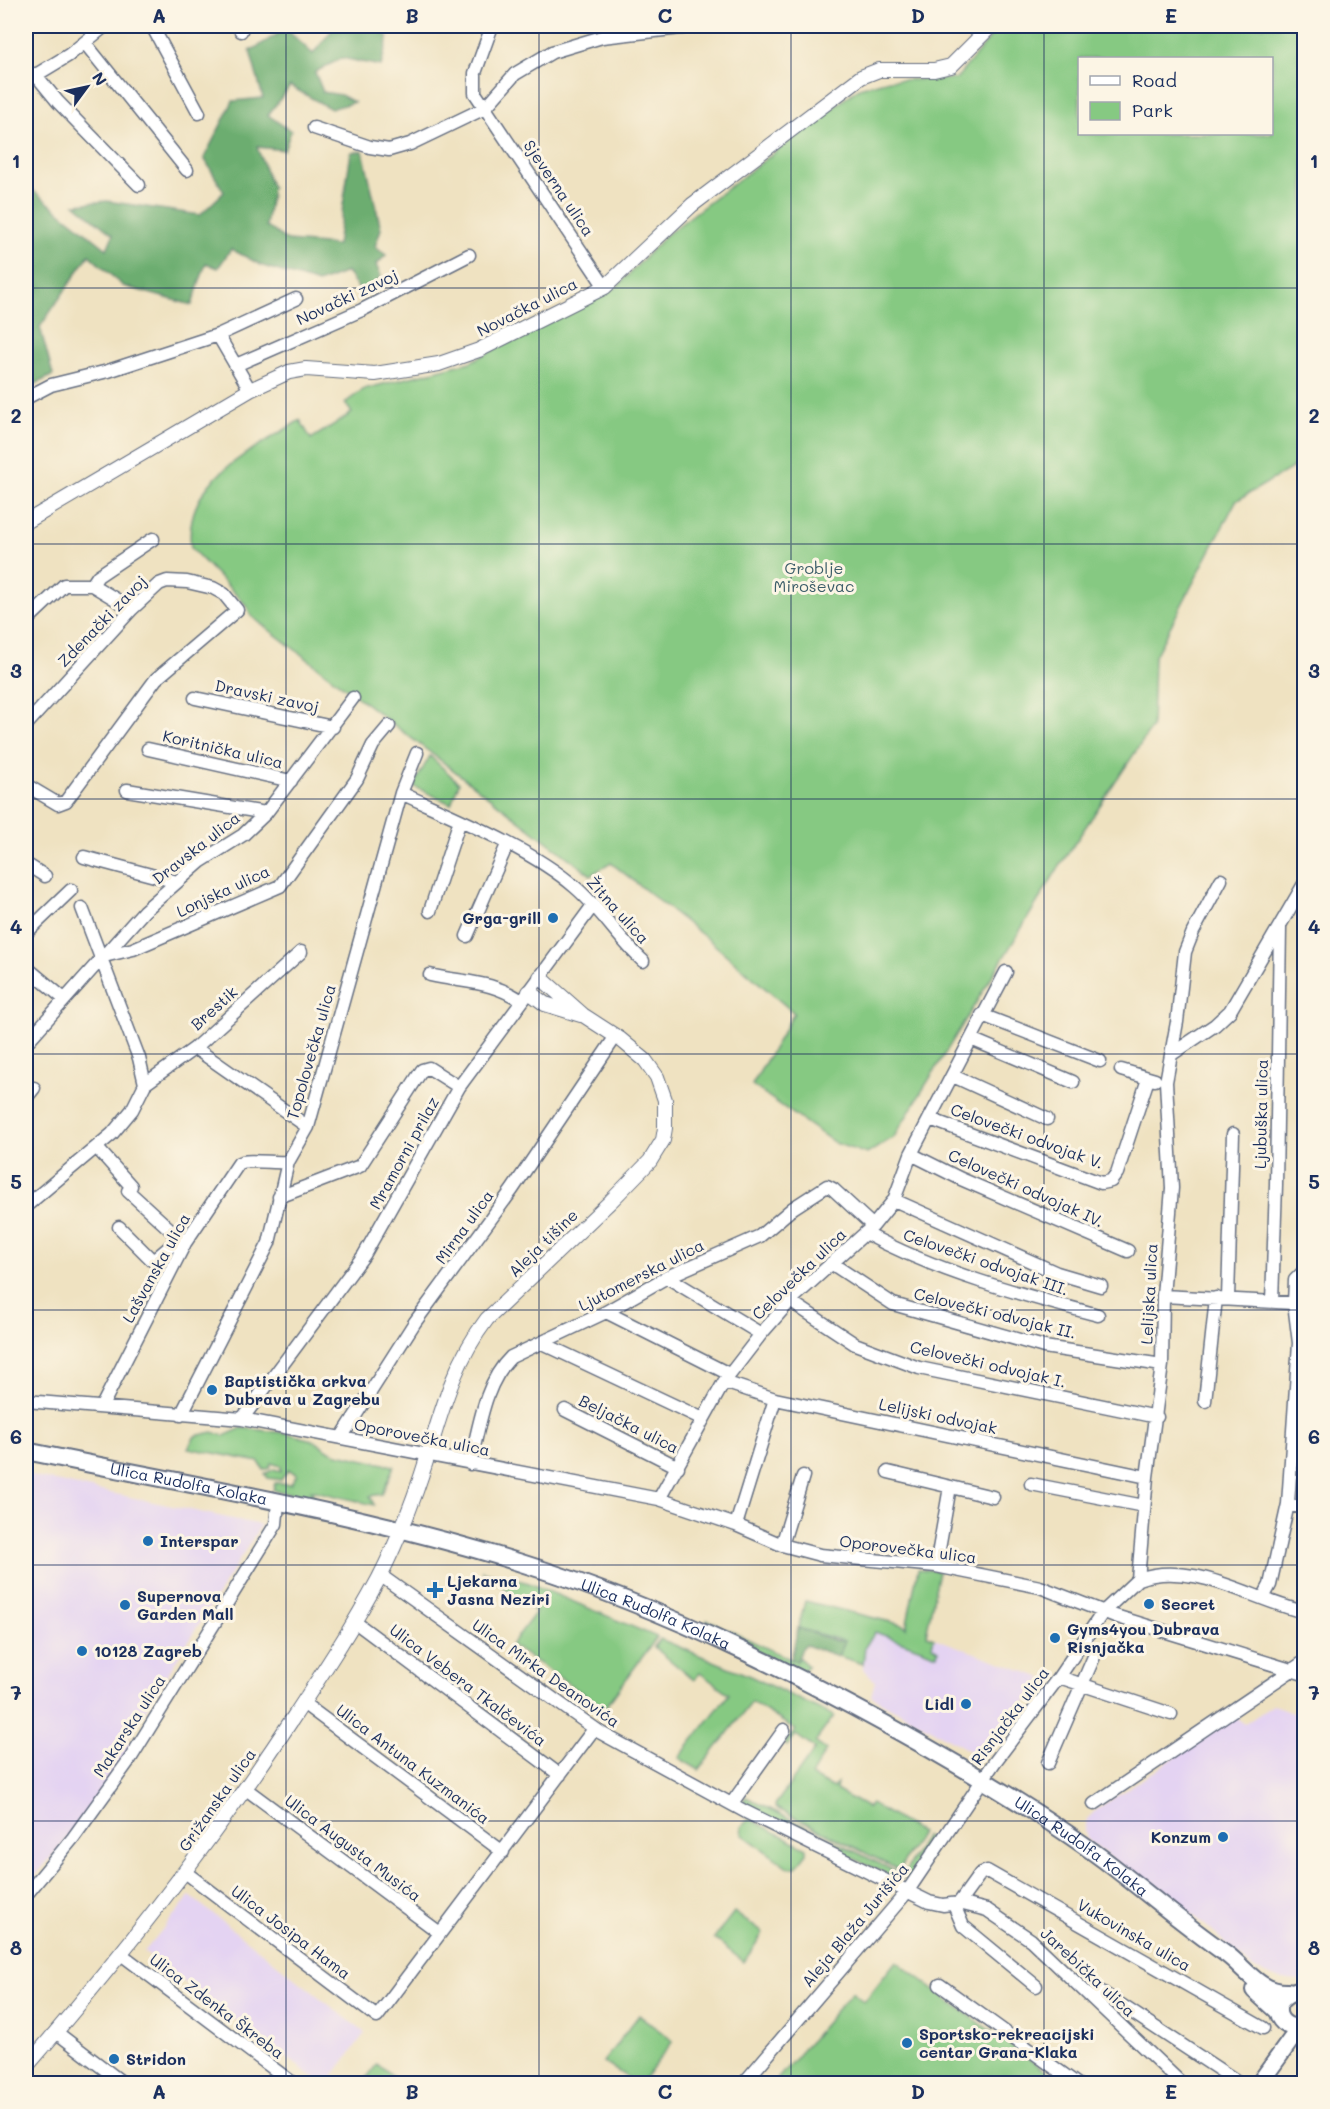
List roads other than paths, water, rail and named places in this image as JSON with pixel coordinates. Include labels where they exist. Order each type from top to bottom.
[{"type":"main road","name":"Ulica Rudolfa Kolaka","points":[[26,1451],[400,1529],[520,1563],[668,1618],[845,1702],[983,1780],[1040,1814],[1089,1849],[1240,1966],[1300,1989]]},
{"type":"main road","name":"Ulica Rudolfa Kolaka","points":[[1215,1947],[1244,1981],[1281,2017]]},
{"type":"main road","points":[[1283,2051],[1286,2032],[1279,2001],[1300,1989]]},
{"type":"main road","points":[[1281,2017],[1291,2027],[1304,2026]]},
{"type":"main road","points":[[1259,2084],[1304,2026]]},
{"type":"street","points":[[105,26],[85,43],[30,78],[58,102],[139,185]]},
{"type":"street","points":[[152,26],[200,113]]},
{"type":"street","name":"Sjeverna ulica","points":[[492,26],[473,83],[475,93],[604,286]]},
{"type":"street","points":[[314,128],[370,147],[390,150],[410,144],[485,108],[515,74],[552,52],[602,37],[699,26]]},
{"type":"street","name":"Novačka ulica","points":[[26,522],[250,390],[289,372],[306,369],[375,374],[439,364],[479,350],[604,286],[692,205],[861,77],[879,70],[934,70],[951,66],[991,26]]},
{"type":"street","points":[[85,43],[187,170]]},
{"type":"street","name":"Novački zavoj","points":[[236,364],[362,310],[469,255]]},
{"type":"street","name":"Novački zavoj","points":[[26,398],[51,385],[108,371],[218,335],[296,299]]},
{"type":"street","points":[[218,335],[250,390]]},
{"type":"street","points":[[92,585],[99,576],[153,539]]},
{"type":"street","name":"Zdenački zavoj","points":[[26,725],[132,609],[159,584],[167,581],[213,588],[224,594],[237,609],[156,679],[62,804],[58,804],[26,785]]},
{"type":"street","points":[[26,621],[60,587],[92,585],[132,609]]},
{"type":"street","name":"Dravski zavoj","points":[[195,698],[333,727]]},
{"type":"street","name":"Dravska ulica","points":[[26,1043],[63,998],[144,911],[200,862],[243,835],[266,813],[353,698]]},
{"type":"street","name":"Lonjska ulica","points":[[100,957],[133,950],[280,886],[357,779],[373,745],[389,726]]},
{"type":"street","name":"Koritnička ulica","points":[[148,749],[291,782]]},
{"type":"street","name":"Topolovečka ulica","points":[[182,1415],[269,1243],[288,1162],[308,1127],[401,793],[417,753]]},
{"type":"street","points":[[127,790],[266,813]]},
{"type":"street","name":"Žitna ulica","points":[[401,793],[460,820],[557,873],[594,904],[611,929],[643,961]]},
{"type":"street","points":[[430,911],[460,820]]},
{"type":"street","points":[[467,936],[507,845]]},
{"type":"street","points":[[84,857],[177,882]]},
{"type":"street","points":[[26,864],[45,876]]},
{"type":"street","name":"Lelijska ulica","points":[[1138,1579],[1147,1477],[1157,1417],[1162,1365],[1163,1296],[1172,1188],[1166,1082],[1172,1054],[1185,952],[1221,880]]},
{"type":"street","points":[[1172,1054],[1230,1011],[1305,884]]},
{"type":"street","points":[[26,933],[71,890]]},
{"type":"street","name":"Mramorni prilaz","points":[[242,1419],[364,1255],[459,1087],[594,904]]},
{"type":"street","points":[[82,908],[139,1058],[145,1084]]},
{"type":"street","name":"Ljubuška ulica","points":[[1272,1301],[1280,927]]},
{"type":"street","name":"Brestik","points":[[26,1206],[97,1148],[132,1110],[145,1084],[195,1048],[301,952]]},
{"type":"street","points":[[26,967],[63,998]]},
{"type":"street","name":"Celovečka ulica","points":[[659,1499],[727,1378],[761,1334],[790,1301],[869,1230],[894,1200],[911,1154],[1006,972]]},
{"type":"street","points":[[430,975],[458,981],[471,980],[525,997]]},
{"type":"street","name":"Aleja tišine","points":[[400,1529],[428,1456],[449,1383],[477,1333],[487,1319],[650,1161],[663,1140],[667,1113],[657,1077],[645,1059],[616,1036],[583,1015],[540,976]]},
{"type":"street","name":"Aleja tišine","points":[[525,997],[583,1015]]},
{"type":"street","points":[[982,1015],[1100,1060]]},
{"type":"street","name":"Mirna ulica","points":[[341,1438],[415,1322],[512,1190],[616,1036]]},
{"type":"street","points":[[971,1039],[1073,1082]]},
{"type":"street","points":[[195,1048],[308,1127]]},
{"type":"street","points":[[279,1197],[360,1166],[422,1070],[429,1068],[459,1087]]},
{"type":"street","points":[[1121,1070],[1166,1082]]},
{"type":"street","points":[[952,1076],[1047,1119]]},
{"type":"street","name":"Celovečki odvojak V.","points":[[930,1119],[1101,1183],[1111,1181],[1117,1173],[1148,1079]]},
{"type":"street","points":[[1205,1401],[1222,1298],[1233,1134]]},
{"type":"street","points":[[97,1148],[130,1189],[183,1240],[153,1261],[119,1227]]},
{"type":"street","name":"Celovečki odvojak IV.","points":[[911,1154],[962,1179],[1128,1251]]},
{"type":"street","name":"Lašvanska ulica","points":[[102,1406],[183,1240],[239,1163],[250,1159],[269,1164],[288,1162]]},
{"type":"street","name":"Ljutomerska ulica","points":[[470,1464],[482,1414],[499,1369],[511,1357],[606,1312],[667,1277],[760,1236],[793,1208],[827,1186],[833,1188],[869,1230]]},
{"type":"street","points":[[894,1200],[1057,1273],[1101,1286]]},
{"type":"street","name":"Celovečki odvojak III.","points":[[869,1230],[899,1251],[990,1284],[1098,1315]]},
{"type":"street","name":"Celovečki odvojak II.","points":[[831,1263],[893,1304],[1044,1347],[1162,1365]]},
{"type":"street","points":[[1263,1598],[1270,1585],[1288,1504],[1301,1380],[1294,1303],[1295,1280],[1305,1271]]},
{"type":"street","points":[[667,1277],[761,1334]]},
{"type":"street","points":[[1163,1296],[1294,1303]]},
{"type":"street","name":"Celovečki odvojak I.","points":[[790,1301],[855,1344],[919,1368],[1157,1417]]},
{"type":"street","name":"Lelijski odvojak","points":[[606,1312],[727,1378],[775,1399],[1147,1477]]},
{"type":"street","points":[[542,1343],[703,1419]]},
{"type":"street","points":[[736,1525],[775,1399]]},
{"type":"street","name":"Oporovečka ulica","points":[[26,1401],[242,1419],[659,1499],[736,1525],[782,1545],[820,1555],[936,1566],[1040,1587],[1074,1598],[1103,1612],[1298,1672]]},
{"type":"street","name":"Beljačka ulica","points":[[565,1410],[678,1467]]},
{"type":"street","points":[[888,1472],[993,1497]]},
{"type":"street","points":[[782,1545],[803,1476]]},
{"type":"street","points":[[1032,1484],[1144,1506]]},
{"type":"street","points":[[936,1566],[950,1487]]},
{"type":"street","name":"Makarska ulica","points":[[26,1895],[73,1838],[130,1759],[276,1524],[278,1503]]},
{"type":"street","points":[[1288,1504],[1305,1508]]},
{"type":"street","name":"Grižanska ulica","points":[[26,2067],[185,1872],[246,1789],[355,1622],[380,1575],[400,1529]]},
{"type":"street","points":[[1103,1612],[1138,1579],[1174,1573],[1211,1580],[1305,1612]]},
{"type":"street","name":"Ulica Mirka Deanovića","points":[[380,1575],[594,1729],[732,1803],[907,1892]]},
{"type":"street","name":"Risnjačka ulica","points":[[983,1780],[1059,1677],[1103,1612]]},
{"type":"street","name":"Ulica Vebera Tkalčevića","points":[[355,1622],[560,1774]]},
{"type":"street","points":[[1048,1763],[1096,1652]]},
{"type":"street","points":[[1094,1804],[1298,1672],[1305,1662]]},
{"type":"street","points":[[1059,1677],[1171,1714]]},
{"type":"street","name":"Ulica Antuna Kuzmanića","points":[[303,1703],[503,1852]]},
{"type":"street","points":[[440,1934],[594,1729]]},
{"type":"street","points":[[732,1803],[784,1730]]},
{"type":"street","name":"Aleja Blaža Jurišića","points":[[743,2084],[907,1892],[983,1780]]},
{"type":"street","name":"Ulica Augusta Musića","points":[[246,1789],[440,1934]]},
{"type":"street","name":"Vukovinska ulica","points":[[957,1904],[980,1874],[987,1871],[1263,2028]]},
{"type":"street","name":"Ulica Josipa Hama","points":[[185,1872],[377,2017],[440,1934]]},
{"type":"street","name":"Jarebička ulica","points":[[907,1892],[929,1902],[957,1904],[987,1910],[1031,1940],[1182,2084]]},
{"type":"street","points":[[957,1904],[963,1926],[1036,1986]]},
{"type":"street","name":"Ulica Zdenka Škreba","points":[[120,1954],[294,2084]]},
{"type":"street","points":[[940,1985],[1077,2084]]},
{"type":"street","points":[[1100,1991],[1241,2084]]},
{"type":"street","points":[[56,2032],[124,2084]]},
{"type":"place","name":"Grga-grill","points":[[553,918]]},
{"type":"place","name":"Baptistička crkva Dubrava u Zagrebu","points":[[212,1390]]},
{"type":"place","name":"Interspar","points":[[148,1541]]},
{"type":"place","name":"Ljekarna Jasna Neziri","points":[[435,1590]]},
{"type":"place","name":"Secret","points":[[1149,1604]]},
{"type":"place","name":"Supernova Garden Mall","points":[[125,1605]]},
{"type":"place","name":"Gyms4you Dubrava Risnjačka","points":[[1055,1638]]},
{"type":"place","name":"10128 Zagreb","points":[[82,1651]]},
{"type":"place","name":"Lidl","points":[[966,1704]]},
{"type":"place","name":"Konzum","points":[[1223,1837]]},
{"type":"place","name":"Sportsko-rekreacijski centar Grana-Klaka","points":[[907,2043]]},
{"type":"place","name":"Stridon","points":[[114,2059]]},
{"type":"park label","name":"Groblje Miroševac","points":[[814,577]]}]
